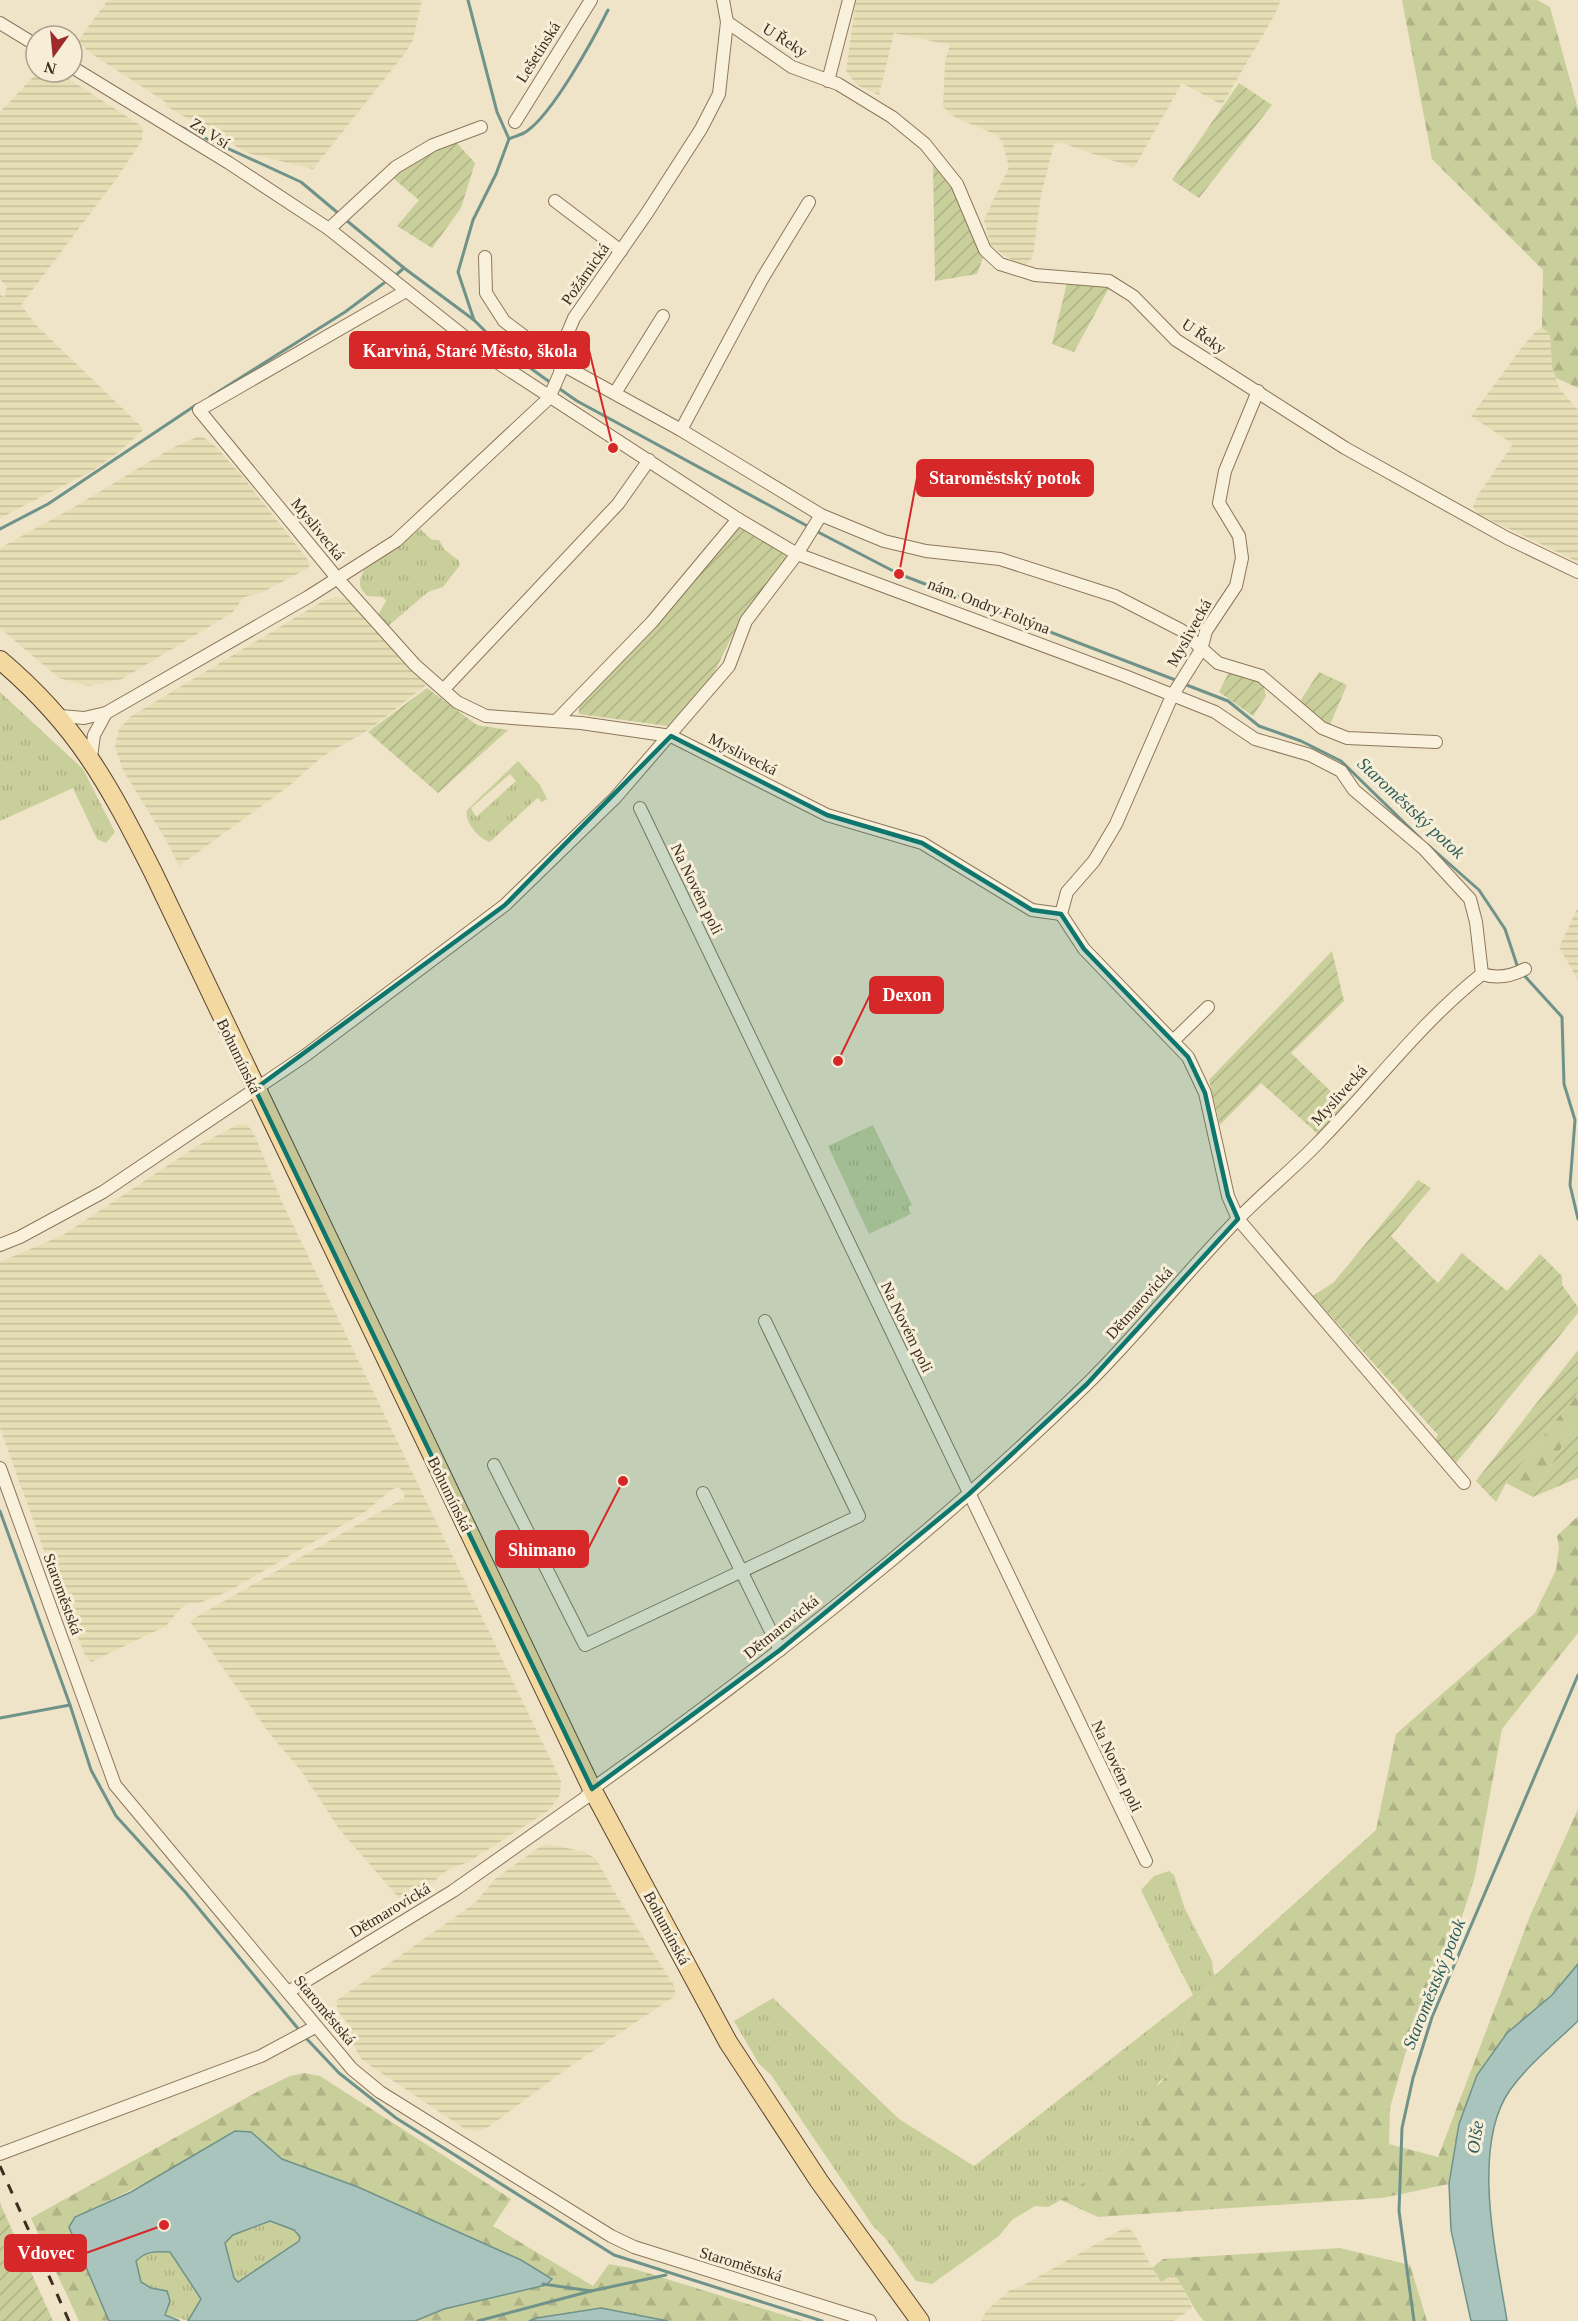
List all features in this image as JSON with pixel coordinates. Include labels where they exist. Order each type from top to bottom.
[{"type":"main road","name":"Bohumínská","points":[[0,660],[60,717],[91,757],[147,862],[592,1789],[728,2042],[819,2181],[920,2321]]},
{"type":"street","name":"Lešetínská","points":[[515,122],[591,0]]},
{"type":"street","points":[[723,0],[727,22]]},
{"type":"street","points":[[828,81],[849,0]]},
{"type":"street","name":"U Řeky","points":[[727,22],[792,66],[828,81],[892,117],[925,144],[957,184],[985,250],[1000,264],[1035,275],[1109,281],[1133,296],[1176,340],[1355,454],[1507,538],[1578,572]]},
{"type":"street","name":"Požárnická","points":[[553,388],[564,344],[574,318],[701,129],[719,94],[727,22]]},
{"type":"street","points":[[0,23],[24,38]]},
{"type":"street","name":"Za Vsí","points":[[84,74],[229,163],[329,229],[395,282]]},
{"type":"street","points":[[329,229],[396,167],[433,146],[481,127]]},
{"type":"street","points":[[555,201],[621,251]]},
{"type":"street","points":[[681,430],[762,279],[809,202]]},
{"type":"street","name":"nám. Ondry Foltýna","points":[[485,257],[486,293],[504,321],[561,363],[681,430],[816,523],[926,551],[1000,560],[1115,596],[1181,630],[1218,663],[1261,676],[1322,728],[1347,738],[1436,742]]},
{"type":"street","name":"nám. Ondry Foltýna","points":[[395,282],[495,361],[553,388],[649,460],[738,519],[797,554],[916,596],[1005,633],[1177,688],[1255,739],[1310,754],[1341,771],[1354,790],[1424,849],[1470,899],[1476,922],[1482,974]]},
{"type":"street","name":"Myslivecká","points":[[406,291],[199,410],[337,578],[415,665],[457,702],[486,716],[556,721],[671,736],[827,815],[922,843],[1032,910],[1061,914],[1068,892],[1094,861],[1116,824],[1177,688],[1201,650],[1206,631],[1236,586],[1242,558],[1239,536],[1219,503],[1225,471],[1258,391]]},
{"type":"street","points":[[615,393],[663,316]]},
{"type":"street","points":[[60,717],[84,718],[106,713],[396,541],[553,388]]},
{"type":"street","points":[[444,689],[618,504],[649,460]]},
{"type":"street","points":[[556,721],[652,622],[738,519]]},
{"type":"street","points":[[0,1245],[20,1237],[103,1192],[306,1055],[505,905],[615,798],[671,736],[729,666],[746,621],[797,554],[816,523]]},
{"type":"street","points":[[91,757],[94,735],[106,713]]},
{"type":"street","name":"Na Novém poli","points":[[640,808],[1146,1861]]},
{"type":"street","points":[[1061,914],[1084,950],[1174,1040],[1188,1057],[1205,1093],[1228,1196],[1238,1219],[1464,1483]]},
{"type":"street","points":[[1482,974],[1494,978],[1520,972]]},
{"type":"street","name":"Myslivecká","points":[[1238,1219],[1318,1144],[1421,1028],[1482,974]]},
{"type":"street","points":[[1174,1040],[1208,1007]]},
{"type":"street","name":"Dětmarovická","points":[[288,1992],[453,1891],[585,1798],[592,1789],[702,1710],[780,1650],[969,1494],[1087,1384],[1238,1219]]},
{"type":"street","points":[[494,1465],[585,1645],[859,1516],[765,1322]]},
{"type":"street","name":"Staroměstská","points":[[0,1468],[115,1785],[288,1992],[306,2032],[380,2092],[611,2236],[634,2247],[870,2321]]},
{"type":"street","points":[[703,1493],[780,1650]]},
{"type":"street","points":[[0,2154],[261,2056],[306,2032]]},
{"type":"highlighted area","points":[[671,736],[827,815],[922,843],[1032,910],[1061,914],[1084,949],[1188,1057],[1205,1093],[1228,1196],[1238,1219],[1087,1384],[969,1494],[780,1650],[592,1789],[255,1089],[505,905]]},
{"type":"shaded area","points":[[108,0],[422,0],[413,40],[406,52],[313,169],[248,153],[166,106],[167,103],[89,52],[84,47],[84,33]]},
{"type":"shaded area","points":[[856,0],[1281,0],[1222,105],[1182,83],[1134,168],[1062,143],[1054,144],[1041,195],[1033,256],[1026,265],[1021,266],[991,246],[984,220],[1009,167],[1002,141],[997,135],[956,118],[943,107],[945,61],[950,45],[894,33],[879,95],[857,85],[846,71]]},
{"type":"shaded area","points":[[27,84],[77,84],[143,127],[142,140],[117,178],[21,305],[36,325],[144,429],[119,452],[92,471],[0,518],[0,294],[4,298],[7,287],[0,279],[0,112]]},
{"type":"shaded area","points":[[1543,327],[1550,333],[1552,368],[1559,388],[1578,410],[1578,562],[1478,514],[1473,507],[1478,495],[1513,444],[1471,416],[1523,346],[1538,329]]},
{"type":"shaded area","points":[[199,436],[217,448],[242,476],[305,556],[310,564],[308,568],[261,593],[244,597],[232,613],[122,679],[88,686],[59,678],[0,628],[0,548],[71,509],[172,448]]},
{"type":"shaded area","points":[[337,597],[349,600],[426,685],[370,729],[323,756],[289,786],[179,866],[166,840],[123,770],[115,747],[119,729],[130,717],[323,601]]},
{"type":"shaded area","points":[[1578,907],[1578,980],[1559,947]]},
{"type":"shaded area","points":[[239,1124],[247,1124],[255,1136],[283,1204],[561,1781],[560,1795],[548,1811],[468,1862],[446,1871],[411,1900],[399,1898],[339,1829],[302,1772],[270,1734],[191,1623],[193,1619],[404,1498],[404,1492],[398,1487],[391,1490],[365,1512],[229,1591],[199,1603],[188,1604],[180,1609],[166,1626],[91,1662],[85,1655],[43,1548],[0,1428],[0,1262],[63,1235],[197,1146]]},
{"type":"shaded area","points":[[550,1844],[584,1852],[596,1859],[675,1987],[675,1996],[569,2067],[490,2126],[478,2131],[465,2129],[362,2060],[351,2041],[348,2024],[338,2011],[336,2001],[475,1903],[495,1879],[541,1846]]},
{"type":"shaded area","points":[[1126,2227],[1134,2233],[1158,2279],[1165,2280],[1174,2273],[1183,2285],[1192,2308],[1174,2321],[981,2321],[987,2310],[1010,2290],[1022,2286]]},
{"type":"green space","points":[[1402,0],[1537,0],[1550,7],[1578,109],[1578,388],[1556,378],[1552,368],[1550,333],[1542,328],[1543,270],[1432,159]]},
{"type":"green space","points":[[1239,83],[1272,105],[1199,198],[1172,180]]},
{"type":"green space","points":[[455,141],[475,163],[461,208],[432,248],[397,226],[419,200],[393,178],[431,149]]},
{"type":"green space","points":[[933,165],[956,193],[984,255],[977,274],[935,281]]},
{"type":"green space","points":[[1067,283],[1109,288],[1074,352],[1052,344]]},
{"type":"green space","points":[[738,525],[788,557],[738,624],[712,677],[668,726],[579,714],[579,703]]},
{"type":"green space","points":[[420,529],[432,540],[439,540],[444,549],[459,561],[460,565],[443,587],[428,592],[387,627],[378,615],[386,601],[383,597],[367,596],[360,584],[361,577],[364,570]]},
{"type":"green space","points":[[1230,670],[1263,684],[1266,696],[1253,716],[1219,692]]},
{"type":"green space","points":[[1319,672],[1347,685],[1329,727],[1300,701]]},
{"type":"green space","points":[[427,688],[477,725],[508,730],[438,793],[368,732]]},
{"type":"green space","points":[[0,692],[83,769],[115,832],[106,843],[97,839],[73,788],[0,821]]},
{"type":"green space","points":[[518,761],[540,785],[547,799],[542,802],[538,798],[534,801],[490,842],[473,829],[468,820],[467,810]],"holes":[[[510,774],[516,781],[476,817],[471,808]]]},
{"type":"green space","points":[[1332,951],[1344,1001],[1291,1053],[1345,1105],[1319,1135],[1261,1083],[1220,1125],[1209,1080]]},
{"type":"green space","points":[[873,1125],[912,1205],[908,1207],[911,1214],[869,1234],[828,1146]]},
{"type":"green space","points":[[1418,1180],[1431,1188],[1391,1236],[1438,1283],[1462,1253],[1507,1291],[1540,1254],[1562,1276],[1562,1285],[1578,1307],[1578,1313],[1456,1463],[1434,1441],[1438,1435],[1313,1296],[1334,1282]]},
{"type":"green space","points":[[1578,1350],[1578,1392],[1506,1483],[1496,1502],[1476,1481]]},
{"type":"green space","points":[[1578,1392],[1578,1423],[1571,1431],[1533,1497],[1506,1483]]},
{"type":"green space","points":[[1578,1423],[1578,1478],[1533,1497],[1571,1431]]},
{"type":"green space","points":[[1578,1516],[1578,1633],[1502,1729],[1475,1876],[1460,1923],[1408,2044],[1390,2108],[1389,2144],[1438,2157],[1530,1916],[1578,1809],[1578,1964],[1552,1995],[1507,2033],[1459,2124],[1449,2184],[1382,2198],[1098,2217],[1061,2200],[1113,2160],[1136,2133],[1153,2091],[1169,2073],[1190,2006],[1210,1987],[1214,1976],[1376,1830],[1396,1734],[1535,1613],[1556,1570],[1559,1547],[1557,1536]]},
{"type":"green space","points":[[1169,1871],[1174,1875],[1185,1909],[1212,1961],[1214,1978],[1210,1987],[1190,2006],[1169,2073],[1159,2082],[1136,2133],[1113,2160],[1061,2200],[1048,2207],[1035,2206],[1012,2220],[999,2236],[932,2284],[916,2281],[886,2239],[873,2226],[771,2075],[759,2064],[734,2021],[773,1998],[899,2119],[974,2166],[1193,1995],[1168,1946],[1170,1944],[1167,1943],[1141,1890],[1154,1876]]},
{"type":"green space","points":[[304,2073],[320,2076],[511,2199],[493,2226],[593,2286],[609,2264],[631,2268],[803,2321],[668,2321],[601,2308],[529,2321],[415,2321],[444,2309],[552,2279],[521,2260],[358,2187],[282,2159],[251,2132],[75,2217],[69,2227],[109,2321],[79,2321],[31,2218],[257,2092],[290,2076]]},
{"type":"green space","points":[[0,2203],[53,2321],[0,2321]]},
{"type":"green space","points":[[270,2220],[294,2230],[300,2237],[299,2241],[238,2282],[234,2278],[225,2243],[233,2235]]},
{"type":"green space","points":[[1340,2248],[1410,2265],[1427,2321],[1204,2321],[1174,2274],[1161,2282],[1152,2268],[1163,2259]]},
{"type":"green space","points":[[170,2252],[201,2299],[189,2321],[165,2315],[170,2301],[141,2283],[135,2261],[144,2253]]},
{"type":"water","name":"Olše","points":[[1578,1964],[1578,2021],[1533,2063],[1510,2090],[1498,2114],[1491,2141],[1490,2203],[1507,2321],[1471,2321],[1451,2230],[1449,2184],[1459,2124],[1477,2075],[1507,2033],[1552,1995]]},
{"type":"water","points":[[235,2131],[251,2132],[282,2159],[358,2187],[521,2260],[552,2279],[546,2285],[444,2309],[415,2321],[188,2321],[201,2299],[170,2252],[156,2252],[147,2253],[136,2261],[141,2282],[151,2288],[167,2291],[170,2301],[165,2315],[180,2321],[109,2321],[69,2227],[75,2217],[131,2192]],"holes":[[[270,2221],[294,2230],[300,2237],[299,2241],[238,2282],[234,2278],[225,2243],[233,2235]]]},
{"type":"water","points":[[601,2308],[668,2321],[529,2321],[537,2318]]},
{"type":"waterway","name":"Staroměstský potok","points":[[468,0],[497,112],[509,139],[496,174],[473,220],[458,272],[474,320],[500,346],[551,383]]},
{"type":"waterway","points":[[509,139],[523,134],[549,109],[572,75],[608,10]]},
{"type":"waterway","points":[[181,127],[301,182],[338,213]]},
{"type":"waterway","points":[[346,220],[404,268]]},
{"type":"waterway","points":[[397,274],[404,268],[474,320]]},
{"type":"waterway","points":[[210,397],[345,312],[384,283]]},
{"type":"waterway","name":"Staroměstský potok","points":[[557,387],[577,401],[811,528]]},
{"type":"waterway","points":[[0,529],[48,504],[196,405]]},
{"type":"waterway","name":"Staroměstský potok","points":[[816,531],[899,574],[1178,681]]},
{"type":"waterway","name":"Staroměstský potok","points":[[1184,684],[1228,701],[1259,726],[1301,741],[1341,761],[1421,839]]},
{"type":"waterway","name":"Staroměstský potok","points":[[1428,845],[1479,890],[1505,929],[1518,968]]},
{"type":"waterway","name":"Staroměstský potok","points":[[1522,973],[1562,1017],[1564,1084],[1575,1120],[1570,1185],[1578,1219]]},
{"type":"waterway","points":[[0,1511],[91,1770],[116,1816],[186,1893],[300,2031]]},
{"type":"waterway","name":"Staroměstský potok","points":[[1414,2321],[1399,2211],[1402,2128],[1413,2078],[1432,2017],[1578,1675]]},
{"type":"waterway","points":[[0,1718],[70,1705]]},
{"type":"waterway","points":[[304,2036],[339,2073],[396,2118],[614,2255],[822,2321]]},
{"type":"waterway","points":[[478,2321],[591,2291],[666,2275]]},
{"type":"waterway","points":[[543,2284],[591,2291]]},
{"type":"railway","points":[[0,2166],[69,2321]]},
{"type":"place","name":"Karviná, Staré Město, škola","points":[[613,448]]},
{"type":"place","name":"Staroměstský potok","points":[[899,574]]},
{"type":"place","name":"Dexon","points":[[838,1061]]},
{"type":"place","name":"Shimano","points":[[623,1481]]},
{"type":"place","name":"Vdovec","points":[[164,2225]]}]
